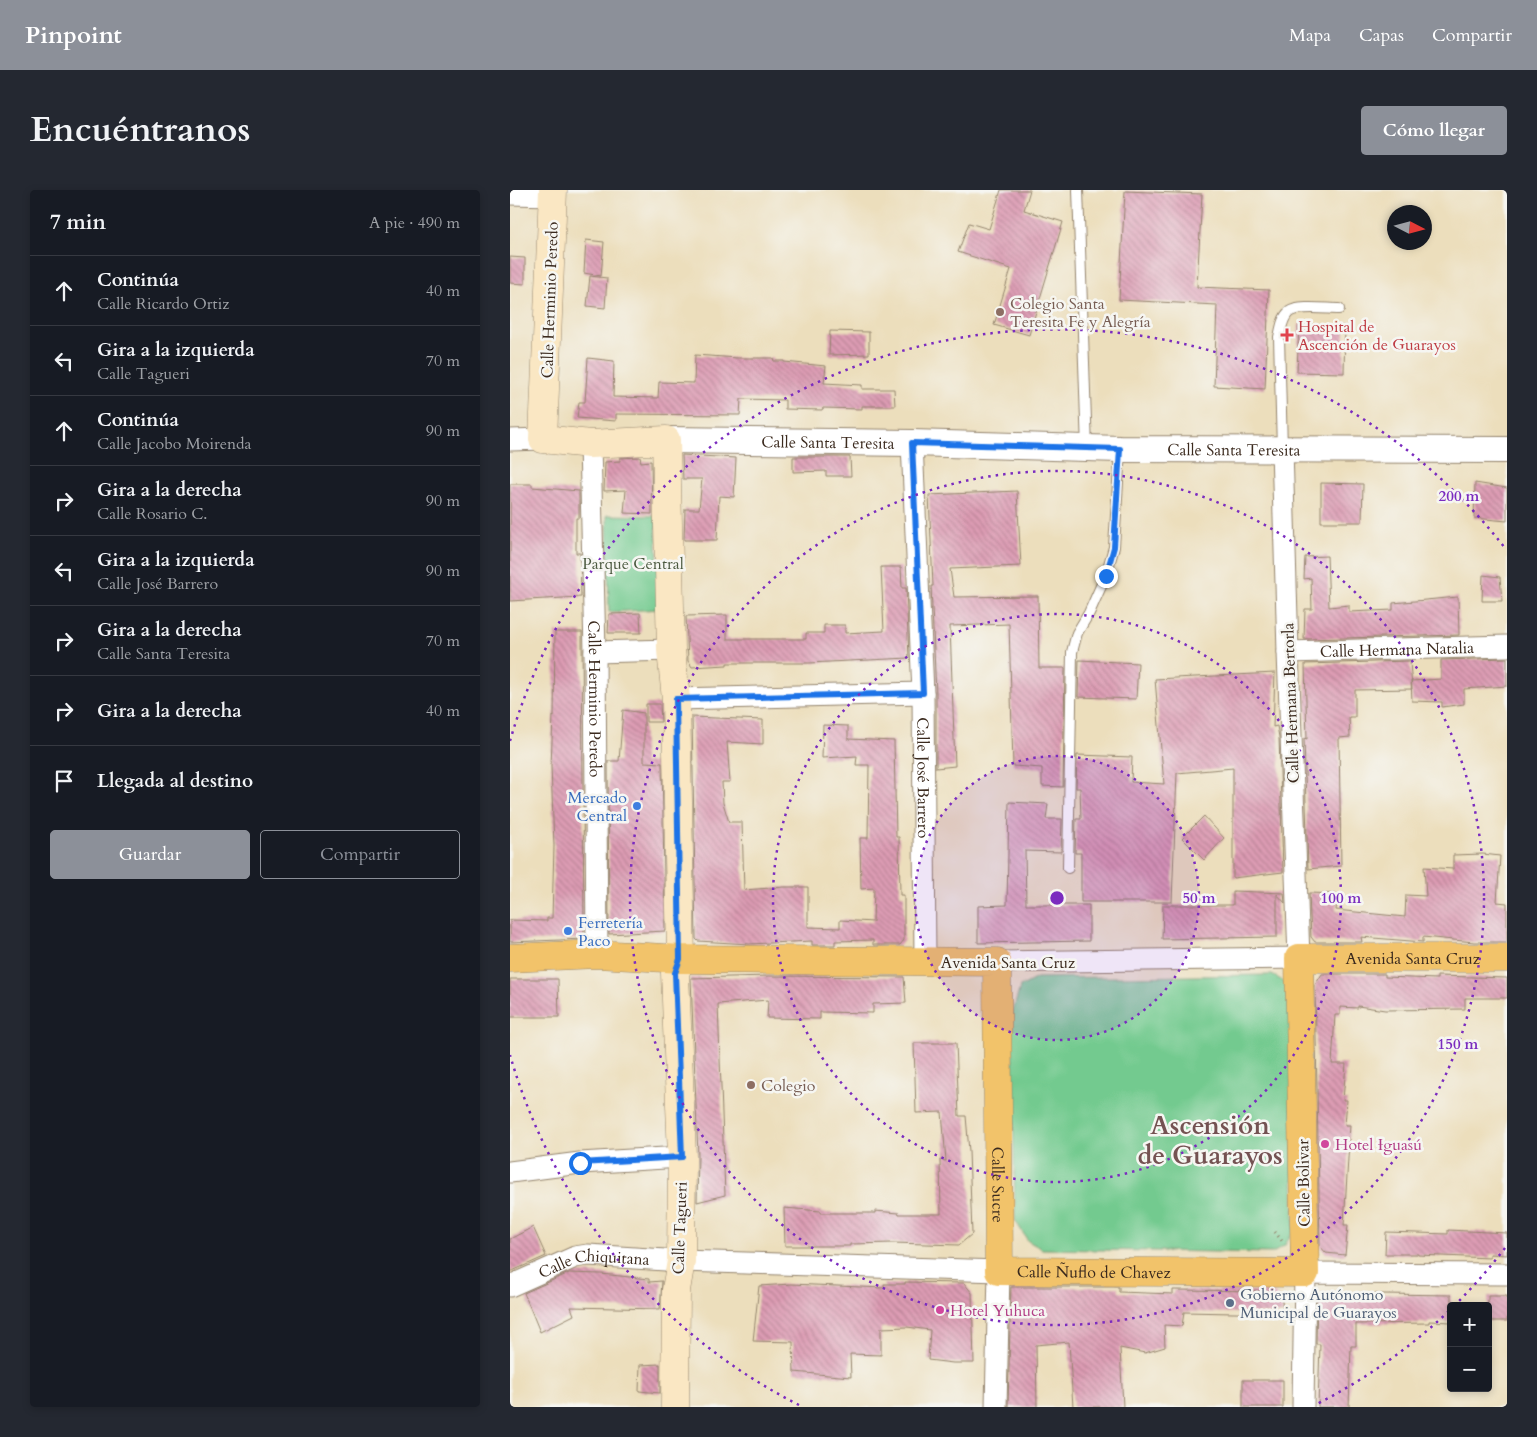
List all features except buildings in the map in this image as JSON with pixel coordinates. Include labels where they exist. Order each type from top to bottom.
[{"type":"main road","name":"Calle Herminio Peredo","points":[[520,442],[553,192]]},
{"type":"main road","name":"Calle Santa Teresita","points":[[520,442],[590,444],[666,440]]},
{"type":"main road","name":"Calle Tagueri","points":[[666,440],[671,650],[676,699],[680,959],[675,973],[682,1157],[681,1261],[676,1290],[675,1407]]},
{"type":"main road","name":"Avenida Santa Cruz","points":[[510,958],[596,954],[680,959],[997,962]]},
{"type":"main road","name":"Avenida Santa Cruz","points":[[1299,958],[1507,958]]},
{"type":"main road","name":"Calle Bolivar","points":[[1299,958],[1305,1273]]},
{"type":"main road","name":"Calle Sucre","points":[[997,962],[999,1271]]},
{"type":"main road","name":"Calle Ñuflo de Chavez","points":[[999,1271],[1305,1273]]},
{"type":"street","points":[[510,194],[553,192]]},
{"type":"street","name":"Calle Santa Teresita","points":[[666,440],[912,443],[1120,449],[1507,450]]},
{"type":"street","name":"Calle José Barrero","points":[[912,443],[923,693],[925,962]]},
{"type":"street","name":"Calle Herminio Peredo","points":[[590,444],[595,652],[596,954]]},
{"type":"street","name":"Calle Hermana Bertorla","points":[[1282,448],[1299,958]]},
{"type":"street","name":"Calle Hermana Natalia","points":[[1288,652],[1507,646]]},
{"type":"street","points":[[595,652],[671,650]]},
{"type":"street","points":[[676,699],[923,693]]},
{"type":"street","name":"Avenida Santa Cruz","points":[[997,962],[1299,958]]},
{"type":"street","points":[[510,1172],[580,1163],[682,1157]]},
{"type":"street","name":"Calle Chiquitana","points":[[510,1286],[574,1257],[588,1255],[681,1261]]},
{"type":"street","name":"Calle Ñuflo de Chavez","points":[[681,1261],[999,1271]]},
{"type":"street","name":"Calle Sucre","points":[[996,1407],[999,1271]]},
{"type":"street","name":"Calle Ñuflo de Chavez","points":[[1305,1273],[1507,1274]]},
{"type":"street","name":"Calle Bolivar","points":[[1303,1407],[1305,1273]]},
{"type":"lane","points":[[1078,190],[1087,448]]},
{"type":"lane","points":[[1282,448],[1279,337],[1284,318],[1296,308],[1339,309]]},
{"type":"lane","points":[[1068,868],[1072,652],[1077,633],[1089,613],[1106,576],[1114,547],[1120,449]]},
{"type":"green space","name":"Parque Central","points":[[607,515],[656,516],[660,609],[609,612]]},
{"type":"green space","points":[[1272,975],[1283,981],[1291,999],[1294,1230],[1285,1245],[1273,1253],[1042,1249],[1028,1241],[1015,1220],[1012,1015],[1020,987],[1037,978]]},
{"type":"place","name":"Colegio Santa Teresita Fe y Alegría","points":[[1000,312]]},
{"type":"place","name":"Hospital de Ascención de Guarayos","points":[[1287,335]]},
{"type":"place","name":"Mercado Central","points":[[637,806]]},
{"type":"place","name":"Ferretería Paco","points":[[568,931]]},
{"type":"place","name":"Colegio","points":[[751,1085]]},
{"type":"place","name":"Hotel Ɨguasú","points":[[1325,1144]]},
{"type":"place","name":"Gobierno Autónomo Municipal de Guarayos","points":[[1230,1303]]},
{"type":"place","name":"Hotel Yuhuca","points":[[940,1310]]},
{"type":"district","name":"Ascensión de Guarayos","points":[[1210,1140]]},
{"type":"route","points":[[580,1163],[682,1157],[675,973],[680,959],[676,699],[923,693],[912,443],[1120,449],[1114,547],[1106,576]]}]
